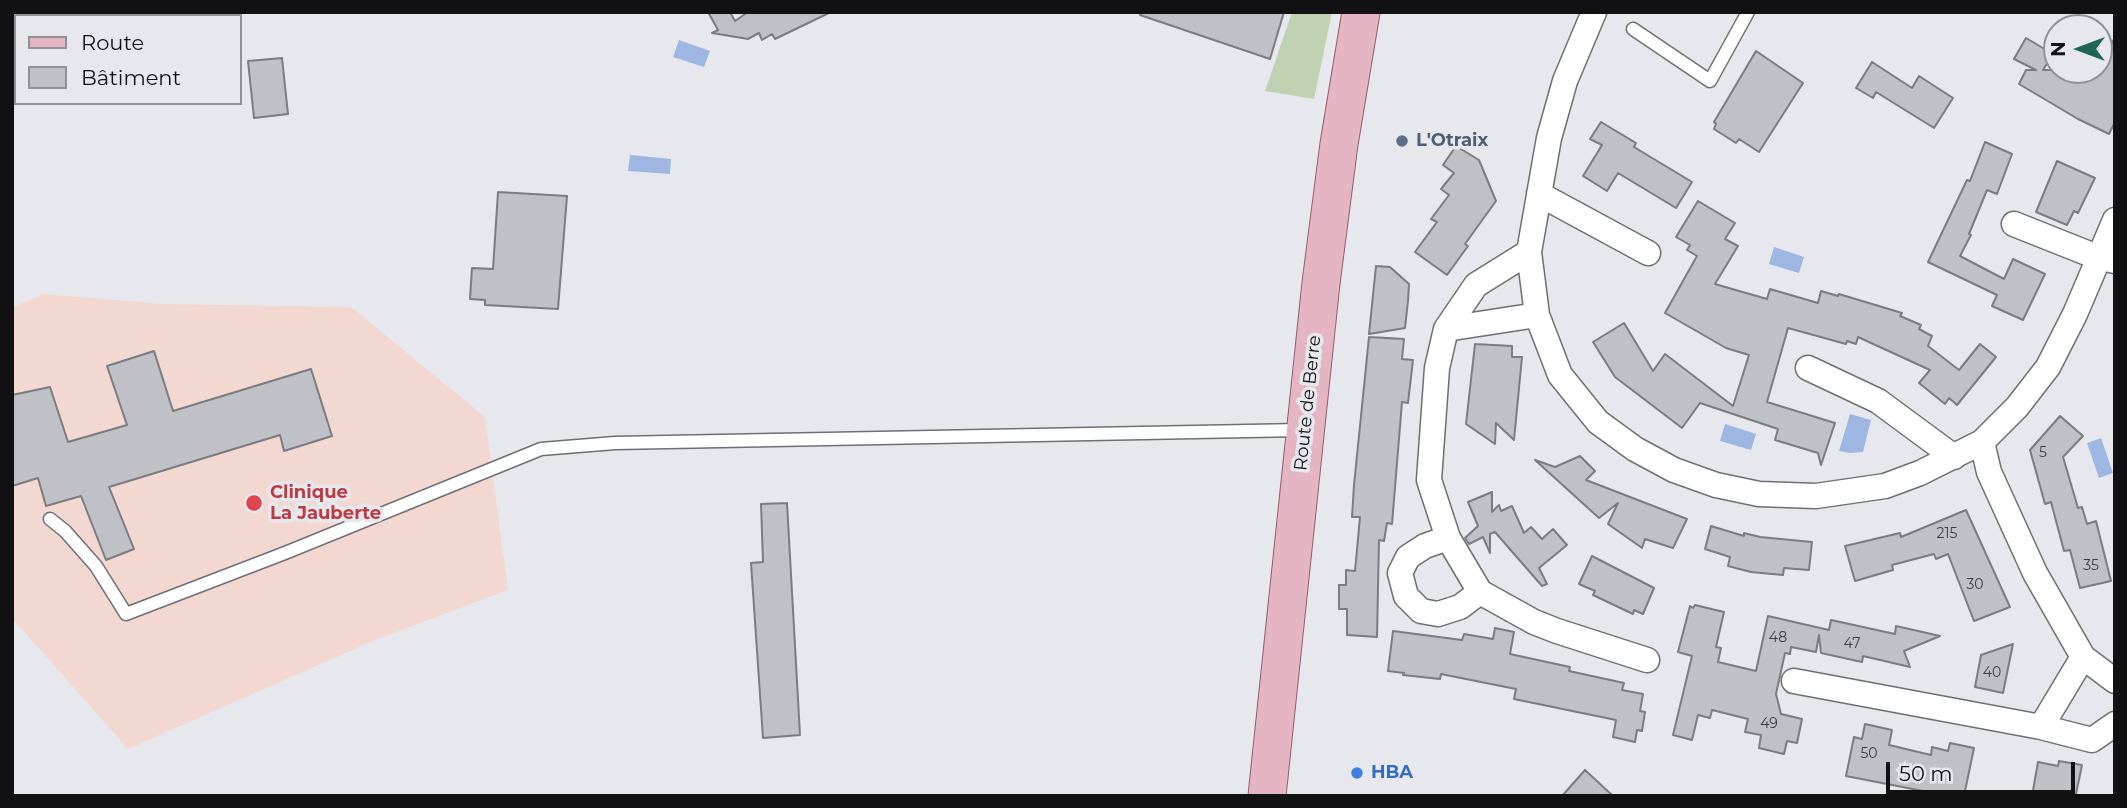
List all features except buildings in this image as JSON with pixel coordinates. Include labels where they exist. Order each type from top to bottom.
[{"type":"main road","name":"Route de Berre","points":[[1267,796],[1305,430],[1339,144],[1361,12]]},
{"type":"street","points":[[1594,12],[1564,81],[1549,138],[1529,252],[1537,315],[1560,375],[1598,422],[1635,449],[1674,470],[1716,485],[1759,494],[1816,496],[1885,486],[1982,442],[2017,407],[2048,367],[2106,259],[2115,220]]},
{"type":"street","points":[[1539,194],[1648,253]]},
{"type":"street","points":[[2014,224],[2106,259]]},
{"type":"street","points":[[1529,252],[1476,285],[1446,328],[1437,368],[1429,480],[1448,538],[1480,593],[1534,622],[1647,660]]},
{"type":"street","points":[[1446,328],[1537,315]]},
{"type":"street","points":[[1808,368],[1878,401],[1954,457]]},
{"type":"street","points":[[1982,442],[1989,472],[2035,573],[2083,657],[2115,681]]},
{"type":"street","points":[[1448,538],[1425,546],[1408,557],[1400,573],[1406,596],[1421,611],[1438,614],[1460,607],[1480,593]]},
{"type":"street","points":[[2040,727],[2083,657]]},
{"type":"street","points":[[1794,681],[2040,727],[2092,740],[2115,724]]},
{"type":"lane","points":[[1633,29],[1710,81],[1748,12]]},
{"type":"lane","points":[[50,519],[65,531],[96,566],[126,614],[541,449],[628,442],[1305,430]]},
{"type":"shaded area","name":"Clinique La Jauberte","points":[[43,294],[162,304],[351,307],[485,417],[508,590],[373,641],[128,749],[12,618],[12,308]]},
{"type":"green space","points":[[1292,12],[1332,12],[1314,99],[1265,91]]},
{"type":"water","points":[[679,40],[710,51],[704,67],[673,57]]},
{"type":"water","points":[[630,155],[671,159],[670,174],[628,171]]},
{"type":"water","points":[[1774,247],[1804,257],[1799,273],[1769,264]]},
{"type":"water","points":[[1850,414],[1871,420],[1863,452],[1839,451]]},
{"type":"water","points":[[1725,424],[1756,434],[1751,450],[1720,441]]},
{"type":"water","points":[[2101,438],[2113,473],[2099,478],[2087,443]]},
{"type":"place","name":"L'Otraix","points":[[1402,141]]},
{"type":"place","name":"Clinique La Jauberte","points":[[254,503]]},
{"type":"place","name":"HBA","points":[[1357,773]]}]
